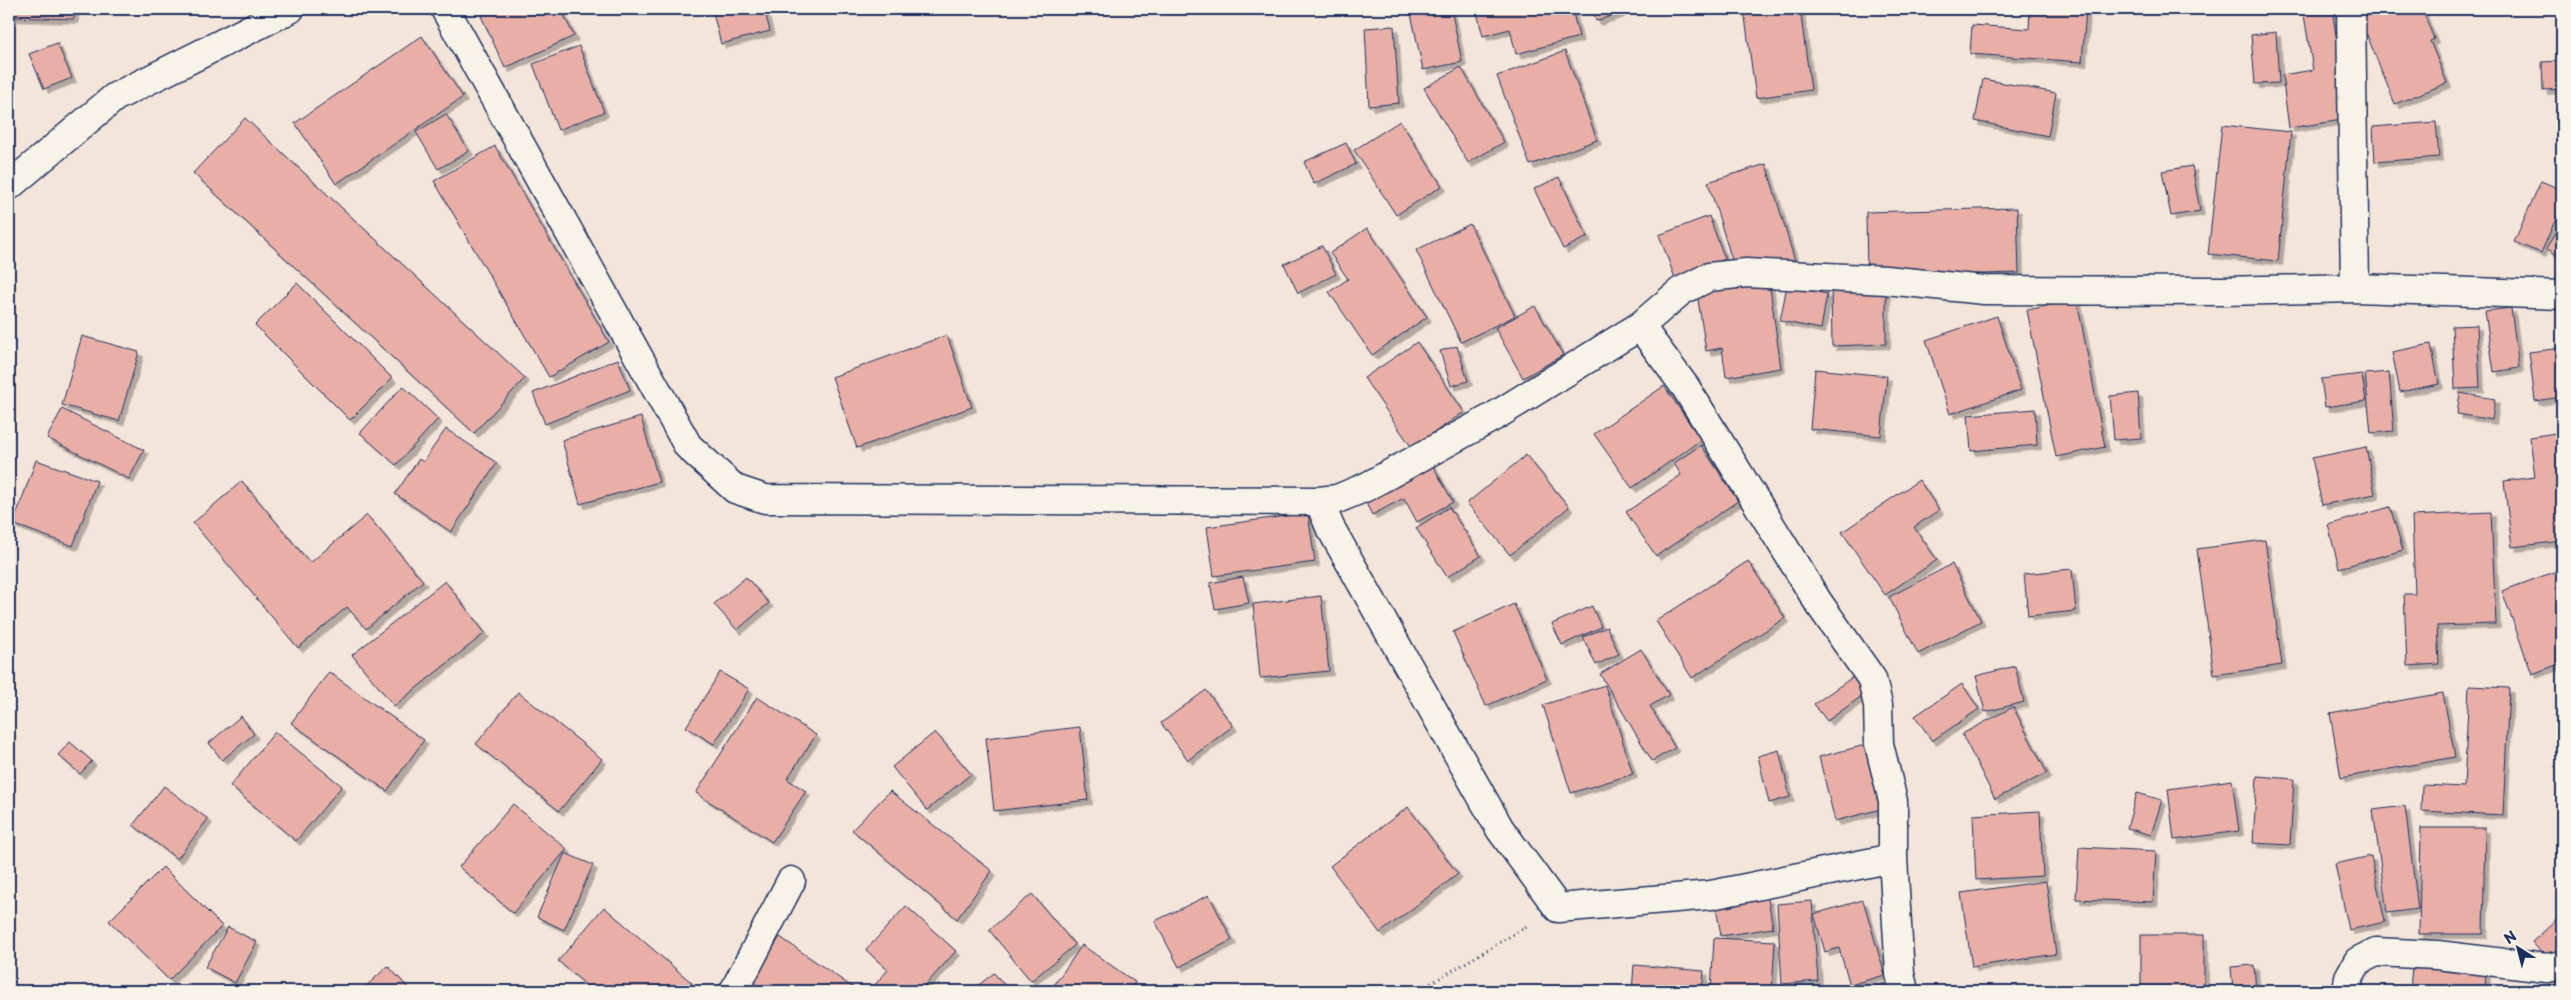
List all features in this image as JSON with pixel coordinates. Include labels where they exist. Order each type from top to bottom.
[{"type":"street","points":[[10,181],[115,97],[290,9]]},
{"type":"street","points":[[445,9],[688,446],[735,489],[765,499],[1318,501],[1336,499],[1366,487],[1495,416],[1640,326],[1681,291],[1709,277],[1746,273],[1886,280],[1984,290],[2222,291],[2355,288],[2562,295]]},
{"type":"street","points":[[2351,9],[2355,288]]},
{"type":"street","points":[[1640,326],[1686,388],[1818,602],[1872,679],[1878,705],[1879,744],[1893,801],[1893,858],[1900,974],[1904,991]]},
{"type":"street","points":[[1318,501],[1330,527],[1500,829],[1558,908],[1711,895],[1893,858]]},
{"type":"street","points":[[734,991],[790,881]]},
{"type":"street","points":[[2347,991],[2349,977],[2358,961],[2376,952],[2437,954],[2547,968],[2562,965]]},
{"type":"path","points":[[1418,991],[1558,908]]},
{"type":"building","points":[[9,9],[74,9],[74,19],[9,17]]},
{"type":"building","points":[[496,9],[561,9],[574,36],[505,68],[481,16]]},
{"type":"building","points":[[712,9],[764,9],[770,31],[721,44]]},
{"type":"building","points":[[1410,9],[1451,9],[1462,62],[1423,70]]},
{"type":"building","points":[[1492,9],[1572,9],[1579,37],[1516,54],[1510,29],[1483,36],[1477,13]]},
{"type":"building","points":[[1592,9],[1619,9],[1620,13],[1596,21]]},
{"type":"building","points":[[1800,9],[1811,90],[1756,98],[1744,10]]},
{"type":"building","points":[[2030,9],[2086,9],[2082,62],[1970,54],[1972,25],[2029,29]]},
{"type":"building","points":[[2303,9],[2332,9],[2349,119],[2289,128],[2282,75],[2313,70]]},
{"type":"building","points":[[2384,9],[2422,9],[2434,39],[2430,41],[2447,83],[2395,104],[2360,18]]},
{"type":"building","points":[[1394,26],[1399,103],[1369,106],[1365,28]]},
{"type":"building","points":[[2276,32],[2279,83],[2255,84],[2251,35]]},
{"type":"building","points":[[422,36],[463,97],[336,184],[295,123]]},
{"type":"building","points":[[57,43],[72,78],[44,89],[29,54]]},
{"type":"building","points":[[579,46],[604,112],[558,130],[533,64]]},
{"type":"building","points":[[1565,51],[1597,140],[1530,165],[1497,76]]},
{"type":"building","points":[[2562,61],[2562,89],[2543,90],[2542,62]]},
{"type":"building","points":[[1461,67],[1504,142],[1468,163],[1424,88]]},
{"type":"building","points":[[1983,79],[2056,93],[2048,136],[1975,121]]},
{"type":"building","points":[[446,114],[469,151],[438,169],[416,132]]},
{"type":"building","points":[[245,118],[525,378],[474,433],[193,173]]},
{"type":"building","points":[[1400,121],[1442,186],[1396,215],[1354,150]]},
{"type":"building","points":[[2436,122],[2439,157],[2375,162],[2373,127]]},
{"type":"building","points":[[2222,125],[2291,132],[2278,261],[2208,254]]},
{"type":"building","points":[[1346,143],[1356,164],[1314,184],[1304,162]]},
{"type":"building","points":[[495,146],[609,342],[549,377],[434,181]]},
{"type":"building","points":[[1766,164],[1797,268],[1740,286],[1708,182]]},
{"type":"building","points":[[2192,166],[2200,211],[2171,216],[2162,171]]},
{"type":"building","points":[[1559,177],[1587,237],[1563,249],[1534,189]]},
{"type":"building","points":[[2541,181],[2562,190],[2562,205],[2541,253],[2514,242]]},
{"type":"building","points":[[2017,208],[2019,273],[1867,277],[1866,212]]},
{"type":"building","points":[[1709,216],[1725,259],[1675,278],[1659,235]]},
{"type":"building","points":[[2562,223],[2562,258],[2546,248]]},
{"type":"building","points":[[1470,224],[1515,316],[1461,342],[1416,250]]},
{"type":"building","points":[[1367,228],[1427,317],[1372,355],[1329,292],[1348,279],[1330,253]]},
{"type":"building","points":[[1322,246],[1336,274],[1298,293],[1284,264]]},
{"type":"building","points":[[1769,281],[1781,368],[1726,377],[1722,348],[1706,351],[1697,293]]},
{"type":"building","points":[[297,283],[392,378],[350,420],[255,325]]},
{"type":"building","points":[[1886,283],[1886,344],[1832,346],[1831,284]]},
{"type":"building","points":[[1787,286],[1827,294],[1821,329],[1780,321]]},
{"type":"building","points":[[2077,300],[2105,447],[2056,457],[2027,310]]},
{"type":"building","points":[[1535,306],[1563,355],[1523,378],[1495,328]]},
{"type":"building","points":[[2511,308],[2519,368],[2494,372],[2485,311]]},
{"type":"building","points":[[1997,316],[2021,390],[1950,414],[1926,340]]},
{"type":"building","points":[[2477,325],[2480,388],[2455,389],[2452,326]]},
{"type":"building","points":[[947,335],[972,407],[857,448],[832,377]]},
{"type":"building","points":[[82,336],[139,352],[119,421],[62,405]]},
{"type":"building","points":[[1417,342],[1464,412],[1412,448],[1364,378]]},
{"type":"building","points":[[2431,344],[2439,384],[2400,392],[2392,352]]},
{"type":"building","points":[[1457,346],[1468,381],[1451,386],[1440,351]]},
{"type":"building","points":[[2562,348],[2562,397],[2535,401],[2529,352]]},
{"type":"building","points":[[618,359],[630,390],[545,424],[533,393]]},
{"type":"building","points":[[1815,369],[1887,376],[1881,436],[1810,429]]},
{"type":"building","points":[[2389,372],[2394,431],[2371,433],[2365,374]]},
{"type":"building","points":[[2362,374],[2366,401],[2325,407],[2321,379]]},
{"type":"building","points":[[403,386],[438,419],[396,465],[360,433]]},
{"type":"building","points":[[1664,386],[1701,440],[1632,488],[1594,434]]},
{"type":"building","points":[[2138,393],[2141,438],[2114,440],[2110,396]]},
{"type":"building","points":[[2460,393],[2495,399],[2492,420],[2457,414]]},
{"type":"building","points":[[62,409],[144,450],[129,479],[47,438]]},
{"type":"building","points":[[2035,409],[2037,445],[1971,451],[1968,415]]},
{"type":"building","points":[[641,417],[659,482],[580,504],[562,440]]},
{"type":"building","points":[[446,429],[497,463],[451,532],[395,494],[419,459],[423,462]]},
{"type":"building","points":[[2562,432],[2562,541],[2512,547],[2504,481],[2535,477],[2530,437]]},
{"type":"building","points":[[1701,445],[1738,501],[1656,556],[1626,512],[1681,475],[1674,463]]},
{"type":"building","points":[[2366,447],[2375,494],[2322,505],[2312,458]]},
{"type":"building","points":[[1526,455],[1569,507],[1510,555],[1467,503]]},
{"type":"building","points":[[36,460],[97,481],[73,546],[13,524]]},
{"type":"building","points":[[1431,462],[1453,502],[1417,522],[1404,498],[1372,515],[1364,499]]},
{"type":"building","points":[[1919,480],[1939,510],[1914,527],[1937,560],[1885,595],[1842,532]]},
{"type":"building","points":[[242,481],[310,563],[367,515],[423,581],[366,629],[347,607],[298,648],[193,523]]},
{"type":"building","points":[[1449,507],[1481,556],[1447,577],[1416,528]]},
{"type":"building","points":[[2390,507],[2403,550],[2339,568],[2328,525]]},
{"type":"building","points":[[2491,512],[2496,624],[2437,626],[2439,664],[2407,666],[2404,594],[2415,594],[2412,516]]},
{"type":"building","points":[[1308,513],[1315,562],[1214,576],[1207,527]]},
{"type":"building","points":[[2265,540],[2282,665],[2214,675],[2197,549]]},
{"type":"building","points":[[1748,561],[1785,618],[1692,678],[1656,621]]},
{"type":"building","points":[[1952,564],[1981,621],[1918,654],[1889,597]]},
{"type":"building","points":[[2072,569],[2076,611],[2028,616],[2024,574]]},
{"type":"building","points":[[2562,569],[2562,663],[2532,674],[2502,591]]},
{"type":"building","points":[[746,577],[769,603],[737,630],[714,604]]},
{"type":"building","points":[[1243,577],[1249,603],[1215,609],[1210,583]]},
{"type":"building","points":[[445,581],[485,633],[394,706],[352,655]]},
{"type":"building","points":[[1321,596],[1329,671],[1260,678],[1253,604]]},
{"type":"building","points":[[1514,604],[1547,679],[1486,706],[1453,632]]},
{"type":"building","points":[[1592,606],[1601,627],[1562,645],[1552,624]]},
{"type":"building","points":[[1607,627],[1619,654],[1596,665],[1583,637]]},
{"type":"building","points":[[1641,649],[1669,695],[1650,706],[1675,748],[1652,761],[1600,674]]},
{"type":"building","points":[[2015,666],[2024,702],[1985,712],[1976,676]]},
{"type":"building","points":[[329,672],[424,740],[387,791],[291,723]]},
{"type":"building","points":[[720,672],[749,689],[714,744],[686,727]]},
{"type":"building","points":[[1857,674],[1869,691],[1827,721],[1814,704]]},
{"type":"building","points":[[1962,684],[1979,709],[1932,741],[1915,716]]},
{"type":"building","points":[[1605,685],[1633,774],[1571,793],[1543,705]]},
{"type":"building","points":[[2469,686],[2509,688],[2503,815],[2421,811],[2422,785],[2464,787]]},
{"type":"building","points":[[1206,690],[1233,726],[1188,760],[1161,723]]},
{"type":"building","points":[[518,692],[602,759],[559,811],[476,744]]},
{"type":"building","points":[[2443,693],[2455,757],[2341,778],[2330,713]]},
{"type":"building","points":[[757,697],[816,735],[787,779],[806,791],[772,842],[696,793]]},
{"type":"building","points":[[2013,707],[2047,773],[1995,799],[1962,734]]},
{"type":"building","points":[[241,716],[254,734],[222,760],[209,743]]},
{"type":"building","points":[[1080,727],[1088,800],[994,811],[986,738]]},
{"type":"building","points":[[275,732],[342,786],[296,841],[230,786]]},
{"type":"building","points":[[935,732],[971,774],[927,810],[892,767]]},
{"type":"building","points":[[70,742],[92,761],[80,774],[58,755]]},
{"type":"building","points":[[1869,744],[1885,808],[1835,821],[1819,757]]},
{"type":"building","points":[[1779,750],[1790,797],[1769,803],[1758,756]]},
{"type":"building","points":[[2257,776],[2294,779],[2290,845],[2253,843]]},
{"type":"building","points":[[2232,780],[2239,831],[2174,840],[2168,789]]},
{"type":"building","points":[[164,786],[208,819],[177,859],[133,825]]},
{"type":"building","points":[[890,791],[992,871],[957,919],[852,830]]},
{"type":"building","points":[[2137,793],[2162,800],[2151,835],[2127,828]]},
{"type":"building","points":[[513,804],[567,849],[513,913],[459,867]]},
{"type":"building","points":[[2405,806],[2418,909],[2387,913],[2373,810]]},
{"type":"building","points":[[1408,807],[1458,874],[1380,933],[1330,866]]},
{"type":"building","points":[[2040,811],[2043,876],[1976,880],[1973,815]]},
{"type":"building","points":[[2421,828],[2485,828],[2483,934],[2419,934]]},
{"type":"building","points":[[2079,847],[2156,851],[2153,902],[2076,899]]},
{"type":"building","points":[[565,853],[593,865],[564,930],[537,917]]},
{"type":"building","points":[[2371,856],[2385,922],[2349,930],[2335,864]]},
{"type":"building","points":[[163,867],[222,926],[169,980],[109,921]]},
{"type":"building","points":[[2046,881],[2056,954],[1972,967],[1961,893]]},
{"type":"building","points":[[1032,894],[1075,945],[1031,981],[989,930]]},
{"type":"building","points":[[1209,895],[1232,940],[1179,967],[1155,921]]},
{"type":"building","points":[[1768,898],[1773,928],[1721,936],[1716,907]]},
{"type":"building","points":[[1863,900],[1885,975],[1850,985],[1839,948],[1825,952],[1814,914]]},
{"type":"building","points":[[1812,901],[1818,981],[1782,984],[1777,904]]},
{"type":"building","points":[[906,906],[956,951],[920,991],[876,991],[872,988],[888,970],[866,950]]},
{"type":"building","points":[[604,907],[692,983],[685,991],[593,991],[558,961]]},
{"type":"building","points":[[2562,915],[2562,973],[2560,974],[2532,942]]},
{"type":"building","points":[[228,927],[257,942],[235,983],[205,967]]},
{"type":"building","points":[[2141,935],[2204,935],[2204,991],[2141,991]]},
{"type":"building","points":[[780,937],[858,991],[757,991],[748,985]]},
{"type":"building","points":[[1714,938],[1775,941],[1772,991],[1711,991]]},
{"type":"building","points":[[1082,945],[1135,982],[1129,991],[1050,991]]},
{"type":"building","points":[[1634,965],[1704,971],[1702,991],[1632,991]]},
{"type":"building","points":[[2254,965],[2256,991],[2233,991],[2231,967]]},
{"type":"building","points":[[388,966],[411,991],[361,991]]},
{"type":"building","points":[[2412,966],[2486,970],[2485,991],[2410,991]]},
{"type":"building","points":[[994,973],[1009,991],[971,991]]},
{"type":"building","points":[[2550,979],[2562,979],[2562,991],[2550,991]]},
{"type":"building","points":[[1889,982],[1892,991],[1860,991]]}]
